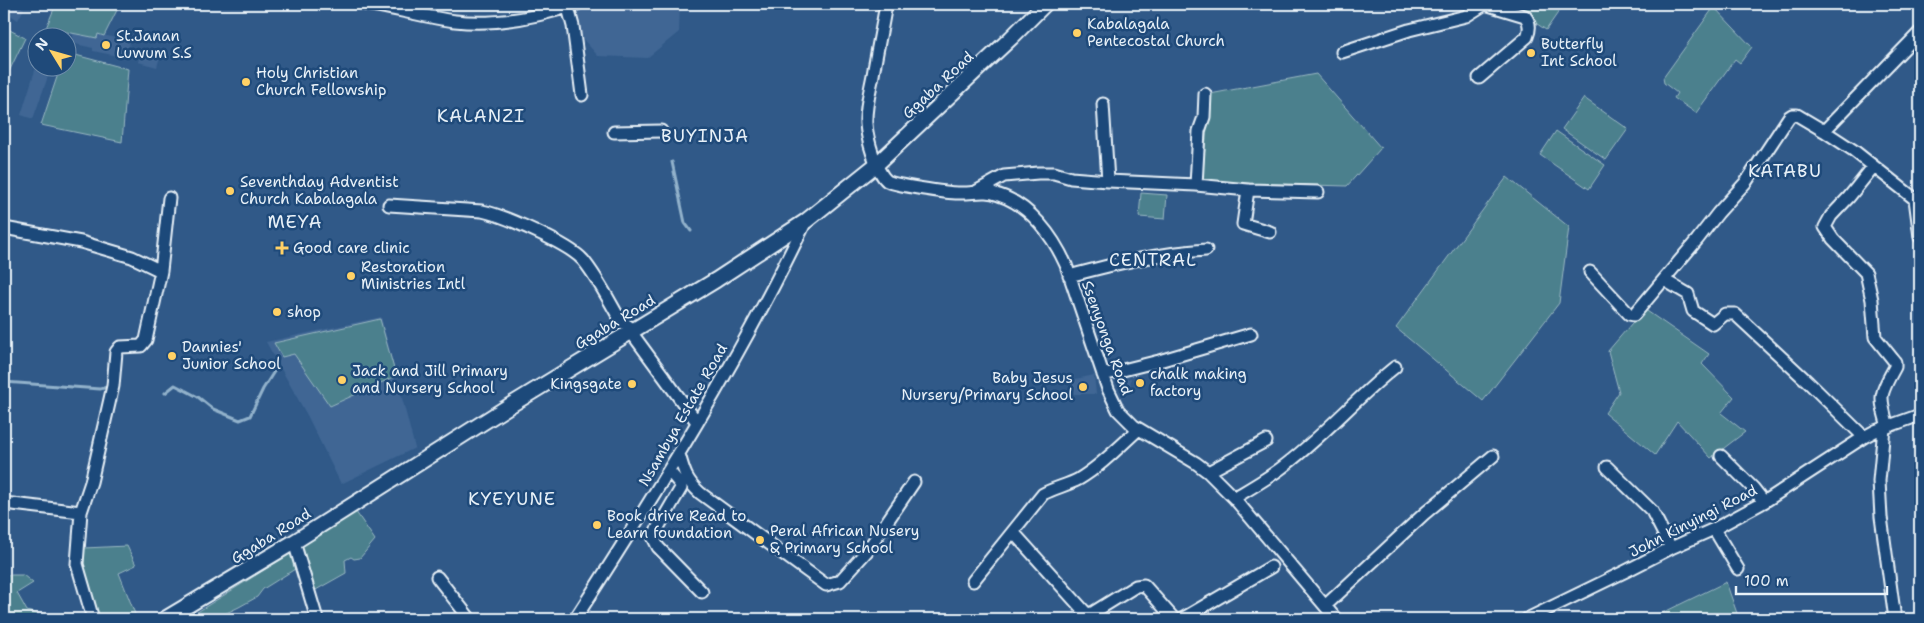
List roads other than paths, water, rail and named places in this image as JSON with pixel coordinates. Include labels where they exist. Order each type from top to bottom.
[{"type":"main road","name":"Ggaba Road","points":[[165,619],[294,542],[509,406],[716,280],[806,221],[877,164],[1045,4]]},
{"type":"street","points":[[364,4],[448,20],[492,22],[553,12],[571,5],[582,94]]},
{"type":"street","name":"Ssenyonga Road","points":[[886,4],[866,114],[868,137],[884,178],[892,183],[958,193],[976,191],[1001,195],[1044,227],[1057,246],[1113,401],[1118,410],[1134,426],[1208,472],[1234,498],[1278,563],[1325,606],[1336,619]]},
{"type":"street","points":[[1342,52],[1409,30],[1466,16],[1485,4],[1525,16],[1528,19],[1530,29],[1527,37],[1479,78]]},
{"type":"street","points":[[1824,131],[1920,32]]},
{"type":"street","points":[[1196,185],[1199,131],[1204,117],[1205,94]]},
{"type":"street","points":[[1103,104],[1108,181]]},
{"type":"street","points":[[1590,272],[1632,315],[1640,309],[1718,213],[1746,182],[1792,115],[1797,115],[1853,150],[1918,201],[1920,237]]},
{"type":"street","points":[[614,132],[661,131]]},
{"type":"street","points":[[1873,167],[1831,216],[1825,226],[1833,239],[1866,273],[1872,300],[1875,337],[1896,362],[1881,396],[1886,427],[1880,480],[1881,517],[1892,619]]},
{"type":"street","points":[[976,191],[1004,176],[1054,173],[1071,178],[1108,181],[1196,185],[1248,190],[1318,192]]},
{"type":"street","points":[[1248,190],[1243,224],[1270,232]]},
{"type":"street","points":[[93,619],[77,564],[81,512],[90,482],[112,386],[116,352],[120,347],[141,346],[146,340],[161,271],[169,198]]},
{"type":"street","points":[[389,205],[494,213],[571,250],[582,259],[601,285],[621,321],[633,331],[697,422]]},
{"type":"street","name":"Nsambya Estate Road","points":[[575,619],[669,472],[777,281],[806,221]]},
{"type":"street","points":[[4,228],[82,242],[124,254],[161,271]]},
{"type":"street","points":[[1069,276],[1172,252],[1206,250]]},
{"type":"street","points":[[1664,280],[1688,294],[1693,311],[1713,324],[1725,314],[1735,314],[1864,437]]},
{"type":"street","points":[[1103,374],[1159,361],[1251,334]]},
{"type":"street","points":[[1234,498],[1280,468],[1307,447],[1366,391],[1395,367]]},
{"type":"street","name":"John Kinyingi Road","points":[[1527,619],[1671,548],[1714,529],[1764,502],[1864,437],[1920,415]]},
{"type":"street","points":[[973,581],[1043,494],[1053,488],[1077,480],[1090,472],[1139,429]]},
{"type":"street","points":[[1208,472],[1266,441]]},
{"type":"street","points":[[679,454],[684,472],[694,488],[826,585],[840,581],[867,551],[914,482]]},
{"type":"street","points":[[1325,606],[1424,514],[1492,456]]},
{"type":"street","points":[[1720,456],[1753,488],[1764,502]]},
{"type":"street","points":[[1607,467],[1652,510],[1671,548]]},
{"type":"street","points":[[669,472],[680,484],[681,488],[656,531],[654,539],[658,547],[702,592]]},
{"type":"street","points":[[4,503],[81,512]]},
{"type":"street","points":[[1714,529],[1738,570]]},
{"type":"street","points":[[1013,532],[1085,612],[1089,614],[1094,612],[1136,586],[1144,585],[1174,619]]},
{"type":"street","points":[[294,542],[317,619]]},
{"type":"street","points":[[1182,619],[1278,563]]},
{"type":"street","points":[[437,577],[470,619]]},
{"type":"waterway","points":[[672,162],[685,223],[691,231]]},
{"type":"waterway","points":[[165,393],[175,385],[198,397],[213,409],[240,420],[250,416],[275,370]]},
{"type":"waterway","points":[[4,382],[100,389],[111,386]]},
{"type":"place","name":"Kabalagala Pentecostal Church","points":[[1077,33]]},
{"type":"place","name":"St.Janan Luwum S.S","points":[[106,45]]},
{"type":"place","name":"Butterfly Int School","points":[[1531,53]]},
{"type":"place","name":"Holy Christian Church Fellowship","points":[[246,82]]},
{"type":"place","name":"Seventhday Adventist Church Kabalagala","points":[[230,191]]},
{"type":"place","name":"Good care clinic","points":[[282,248]]},
{"type":"place","name":"Restoration Ministries Intl","points":[[351,276]]},
{"type":"place","name":"shop","points":[[277,312]]},
{"type":"place","name":"Dannies' Junior School","points":[[172,356]]},
{"type":"place","name":"Jack and Jill Primary and Nursery School","points":[[342,380]]},
{"type":"place","name":"chalk making factory","points":[[1140,383]]},
{"type":"place","name":"Kingsgate","points":[[632,384]]},
{"type":"place","name":"Baby Jesus Nursery/Primary School","points":[[1083,387]]},
{"type":"place","name":"Book drive Read to Learn foundation","points":[[597,525]]},
{"type":"place","name":"Peral African Nusery & Primary School","points":[[760,540]]},
{"type":"district","name":"KALANZI","points":[[481,116]]},
{"type":"district","name":"BUYINJA","points":[[705,136]]},
{"type":"district","name":"KATABU","points":[[1785,171]]},
{"type":"district","name":"MEYA","points":[[295,222]]},
{"type":"district","name":"CENTRAL","points":[[1153,260]]},
{"type":"district","name":"KYEYUNE","points":[[512,499]]}]
